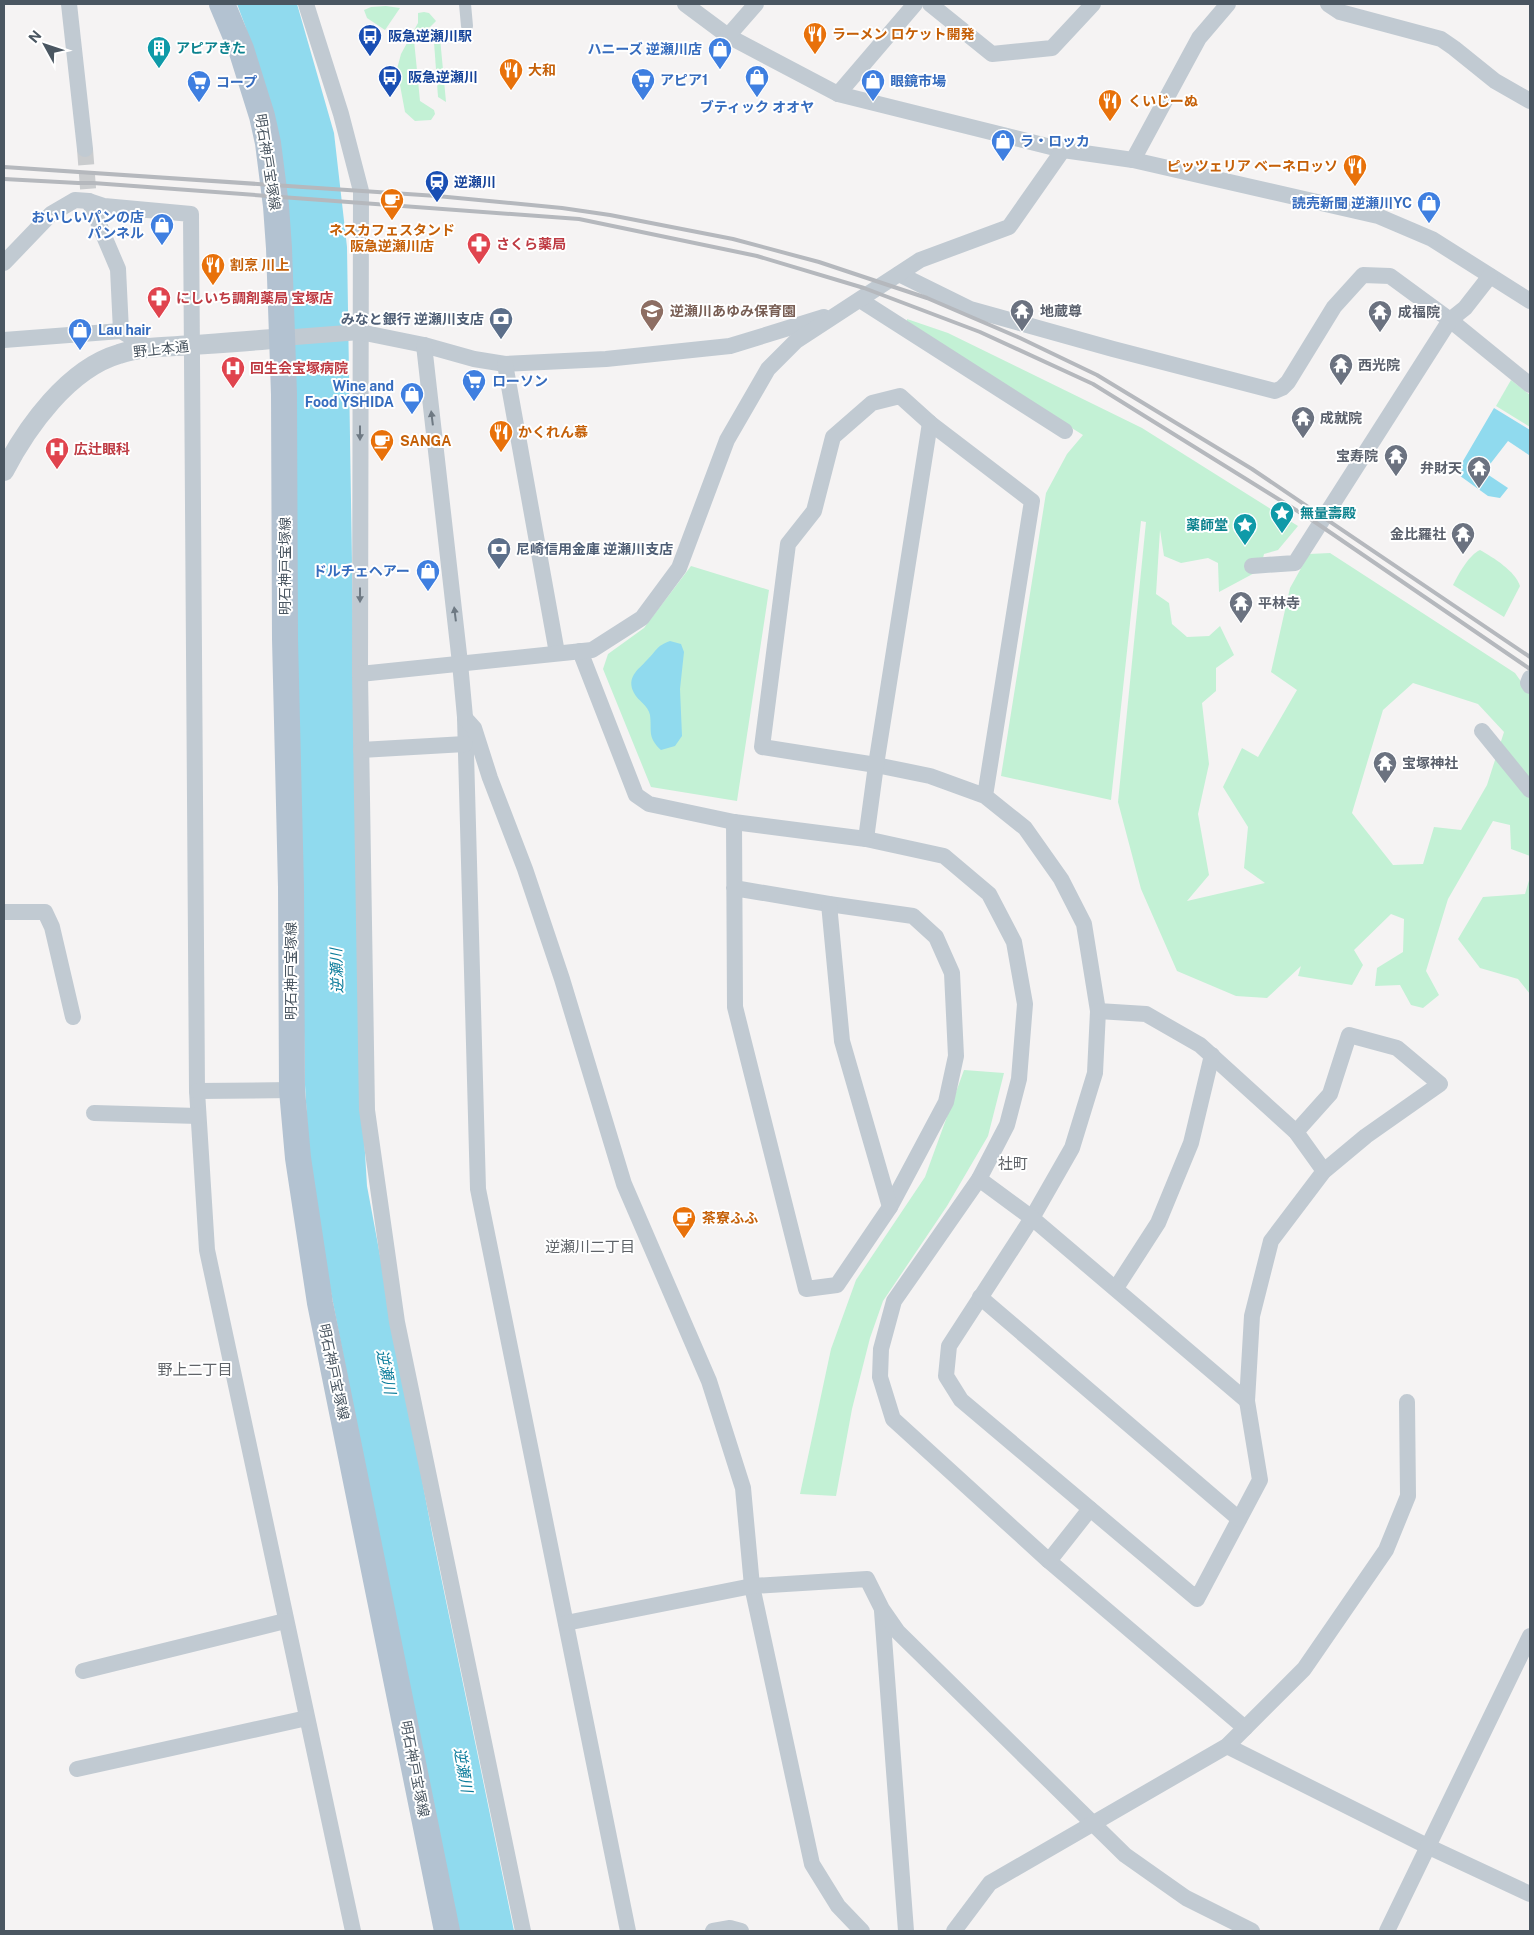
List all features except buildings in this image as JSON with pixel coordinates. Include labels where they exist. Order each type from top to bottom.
[{"type":"main road","name":"明石神戸宝塚線","points":[[222,4],[246,65],[262,116],[268,143],[276,206],[286,338],[284,394],[285,639],[291,888],[292,1090],[300,1178],[320,1303],[447,1931]]},
{"type":"street","points":[[69,4],[85,149]]},
{"type":"street","points":[[306,4],[340,114],[361,191],[354,332],[367,1110],[397,1322],[523,1931]]},
{"type":"street","points":[[465,4],[467,26]]},
{"type":"street","points":[[685,4],[728,36],[838,94],[1063,150],[1133,160],[1378,216],[1432,239],[1530,301]]},
{"type":"street","points":[[728,36],[756,4]]},
{"type":"street","points":[[838,94],[915,4]]},
{"type":"street","points":[[930,4],[992,54],[1052,48],[1093,4]]},
{"type":"street","points":[[1133,160],[1199,38],[1228,4]]},
{"type":"street","points":[[1328,4],[1340,12],[1441,39],[1495,81],[1530,101]]},
{"type":"street","points":[[360,674],[592,650],[642,618],[679,568],[727,440],[768,369],[796,341],[920,260],[1009,227],[1063,150]]},
{"type":"street","points":[[4,264],[51,214],[75,200],[89,201],[104,206],[191,214],[197,1091],[207,1250],[285,1621],[353,1931]]},
{"type":"street","points":[[89,201],[118,269],[121,331]]},
{"type":"street","points":[[900,274],[970,309],[1113,349],[1275,390],[1282,388],[1288,382],[1334,307],[1363,275],[1390,276],[1450,320],[1530,385]]},
{"type":"street","points":[[1252,566],[1295,563],[1450,320],[1465,308],[1490,276]]},
{"type":"street","points":[[860,300],[1065,431]]},
{"type":"street","points":[[286,338],[354,332],[424,345],[474,359],[506,364],[606,358],[730,346],[820,318],[834,316]]},
{"type":"street","points":[[4,340],[121,331],[149,348]]},
{"type":"street","name":"野上本通","points":[[4,471],[16,448],[40,415],[62,390],[84,372],[118,354],[149,348],[286,338]]},
{"type":"street","points":[[424,345],[465,717],[478,1189],[628,1931]]},
{"type":"street","points":[[506,364],[557,653]]},
{"type":"street","points":[[985,796],[1032,500],[930,423],[900,396],[872,403],[833,437],[814,511],[788,544],[762,747],[876,765],[930,776],[985,796],[1025,828],[1061,879],[1084,924],[1098,1011],[1095,1073],[1072,1148],[1032,1218],[949,1346],[946,1376],[961,1400],[1196,1599],[1260,1480],[1247,1401],[1252,1316],[1271,1241],[1324,1171],[1366,1136],[1440,1084],[1397,1048],[1349,1035],[1330,1094],[1296,1132]]},
{"type":"street","points":[[866,839],[930,423]]},
{"type":"street","points":[[580,651],[636,794],[649,804],[734,822],[866,839],[944,856],[989,894],[1014,942],[1025,1004],[1019,1079],[1007,1125],[979,1179],[894,1301],[881,1348],[880,1377],[893,1419],[1048,1561],[1245,1728]]},
{"type":"street","points":[[1530,678],[1528,683],[1530,686]]},
{"type":"street","points":[[465,717],[474,728],[490,778],[526,869],[562,979],[624,1184],[709,1382],[743,1488],[752,1586],[812,1864],[838,1906],[862,1931]]},
{"type":"street","points":[[1482,731],[1530,790]]},
{"type":"street","points":[[361,750],[465,744]]},
{"type":"street","points":[[734,822],[734,888],[735,1007],[806,1289],[837,1285],[890,1207],[946,1102],[956,1056],[952,973],[936,936],[913,916],[734,888]]},
{"type":"street","points":[[829,904],[842,1041],[890,1207]]},
{"type":"street","points":[[4,912],[45,912],[52,927],[72,1017]]},
{"type":"street","points":[[1098,1011],[1146,1014],[1200,1045],[1296,1132],[1324,1171]]},
{"type":"street","points":[[1116,1288],[1158,1223],[1191,1143],[1212,1055]]},
{"type":"street","points":[[197,1091],[292,1090]]},
{"type":"street","points":[[94,1113],[198,1116]]},
{"type":"street","points":[[979,1179],[1032,1218],[1247,1401]]},
{"type":"street","points":[[980,1297],[1239,1519]]},
{"type":"street","points":[[954,1931],[990,1883],[1226,1746],[1304,1669],[1386,1550],[1408,1496],[1407,1402]]},
{"type":"street","points":[[1048,1561],[1090,1509]]},
{"type":"street","points":[[566,1623],[752,1586],[867,1579],[882,1609],[898,1632],[1125,1855],[1186,1898],[1252,1931]]},
{"type":"street","points":[[882,1609],[906,1931]]},
{"type":"street","points":[[84,1670],[285,1621]]},
{"type":"street","points":[[1387,1931],[1530,1636]]},
{"type":"street","points":[[77,1769],[306,1718]]},
{"type":"street","points":[[1226,1746],[1427,1846],[1530,1894]]},
{"type":"street","points":[[713,1931],[730,1928],[741,1931]]},
{"type":"green space","points":[[386,6],[400,8],[385,30],[367,18],[364,10],[371,7]]},
{"type":"green space","points":[[418,13],[429,13],[436,21],[430,27],[420,30],[414,40],[420,101],[434,110],[435,114],[431,120],[415,121],[405,112],[397,69],[401,54],[418,23]]},
{"type":"green space","points":[[440,38],[446,102],[438,97],[434,42]]},
{"type":"green space","points":[[907,319],[948,333],[1142,428],[1298,526],[1278,550],[1264,554],[1260,570],[1219,592],[1218,563],[1208,558],[1181,563],[1164,556],[1160,530],[1156,594],[1169,603],[1172,624],[1187,637],[1209,636],[1220,626],[1234,655],[1216,668],[1216,691],[1202,703],[1209,764],[1198,814],[1209,875],[1187,901],[1265,883],[1244,868],[1248,827],[1223,787],[1242,748],[1258,757],[1297,690],[1271,672],[1290,588],[1309,554],[1330,553],[1515,673],[1530,694],[1530,856],[1511,849],[1510,825],[1493,821],[1448,899],[1426,971],[1439,995],[1423,1008],[1411,1005],[1400,985],[1375,986],[1377,968],[1403,952],[1404,919],[1391,914],[1354,950],[1363,965],[1352,985],[1298,976],[1301,966],[1267,998],[1236,996],[1177,971],[1141,889],[1118,802],[1146,522],[1141,521],[1111,800],[1001,776],[1046,493],[1067,454],[1083,435],[907,325]],"holes":[[[1413,683],[1478,704],[1504,732],[1487,785],[1461,830],[1434,827],[1423,864],[1393,865],[1352,813],[1383,710]]]},
{"type":"green space","points":[[1511,380],[1530,395],[1530,427],[1496,406]]},
{"type":"green space","points":[[1480,550],[1509,570],[1520,586],[1504,617],[1453,585],[1468,560]]},
{"type":"green space","points":[[691,566],[769,590],[737,801],[651,787],[603,669],[608,654],[644,628]]},
{"type":"green space","points":[[1530,877],[1530,994],[1518,979],[1480,968],[1458,939],[1483,897],[1525,894]]},
{"type":"green space","points":[[964,1070],[1004,1073],[988,1136],[947,1206],[883,1301],[870,1338],[852,1409],[836,1496],[800,1494],[831,1349],[856,1280],[925,1177]]},
{"type":"water","points":[[237,4],[297,4],[334,133],[347,247],[360,1070],[367,1186],[433,1538],[514,1931],[458,1931],[387,1583],[311,1188],[305,1085],[292,371],[246,28]]},
{"type":"water","points":[[1494,408],[1530,430],[1529,455],[1508,441],[1484,472],[1508,488],[1500,498],[1488,496],[1456,473]]},
{"type":"water","points":[[670,641],[681,644],[684,652],[680,689],[682,736],[675,746],[661,750],[651,734],[649,712],[634,693],[631,682],[634,674],[657,649]]},
{"type":"tunnel","points":[[85,149],[89,201]]},
{"type":"railway","points":[[4,167],[437,196],[562,208],[610,215],[733,239],[819,262],[927,298],[1020,338],[1097,375],[1252,469],[1530,657]]},
{"type":"railway","points":[[4,179],[93,183],[579,219],[757,256],[864,288],[980,332],[1093,384],[1312,520],[1530,669]]},
{"type":"place","name":"ラーメン ロケット開発","points":[[815,55]]},
{"type":"place","name":"阪急逆瀬川駅","points":[[370,57]]},
{"type":"place","name":"アピアきた","points":[[159,69]]},
{"type":"place","name":"ハニーズ 逆瀬川店","points":[[720,70]]},
{"type":"place","name":"大和","points":[[511,91]]},
{"type":"place","name":"阪急逆瀬川","points":[[390,98]]},
{"type":"place","name":"ブティック オオヤ","points":[[757,98]]},
{"type":"place","name":"アピア1","points":[[643,101]]},
{"type":"place","name":"眼鏡市場","points":[[873,102]]},
{"type":"place","name":"コープ","points":[[199,103]]},
{"type":"place","name":"くいじーぬ","points":[[1110,122]]},
{"type":"place","name":"ラ・ロッカ","points":[[1003,162]]},
{"type":"place","name":"ピッツェリア ベーネロッソ","points":[[1355,187]]},
{"type":"place","name":"逆瀬川","points":[[437,203]]},
{"type":"place","name":"ネスカフェスタンド 阪急逆瀬川店","points":[[392,221]]},
{"type":"place","name":"読売新聞 逆瀬川YC","points":[[1429,224]]},
{"type":"place","name":"おいしいパンの店 パンネル","points":[[162,246]]},
{"type":"place","name":"さくら薬局","points":[[479,265]]},
{"type":"place","name":"割烹 川上","points":[[213,286]]},
{"type":"place","name":"にしいち調剤薬局 宝塚店","points":[[159,319]]},
{"type":"place","name":"逆瀬川あゆみ保育園","points":[[652,332]]},
{"type":"place","name":"地蔵尊","points":[[1022,332]]},
{"type":"place","name":"成福院","points":[[1380,333]]},
{"type":"place","name":"みなと銀行 逆瀬川支店","points":[[501,340]]},
{"type":"place","name":"Lau hair","points":[[80,351]]},
{"type":"place","name":"西光院","points":[[1341,386]]},
{"type":"place","name":"回生会宝塚病院","points":[[233,389]]},
{"type":"place","name":"ローソン","points":[[474,402]]},
{"type":"place","name":"Wine and Food YSHIDA","points":[[412,415]]},
{"type":"place","name":"成就院","points":[[1303,439]]},
{"type":"place","name":"かくれん慕","points":[[501,453]]},
{"type":"place","name":"SANGA","points":[[382,462]]},
{"type":"place","name":"広辻眼科","points":[[57,470]]},
{"type":"place","name":"宝寿院","points":[[1396,477]]},
{"type":"place","name":"弁財天","points":[[1479,489]]},
{"type":"place","name":"無量壽殿","points":[[1282,534]]},
{"type":"place","name":"薬師堂","points":[[1245,546]]},
{"type":"place","name":"金比羅社","points":[[1463,555]]},
{"type":"place","name":"尼崎信用金庫 逆瀬川支店","points":[[499,570]]},
{"type":"place","name":"ドルチェヘアー","points":[[428,592]]},
{"type":"place","name":"平林寺","points":[[1241,624]]},
{"type":"place","name":"宝塚神社","points":[[1385,784]]},
{"type":"place","name":"茶寮ふふ","points":[[684,1239]]},
{"type":"district","name":"社町","points":[[1013,1164]]},
{"type":"district","name":"逆瀬川二丁目","points":[[590,1247]]},
{"type":"district","name":"野上二丁目","points":[[195,1370]]}]
